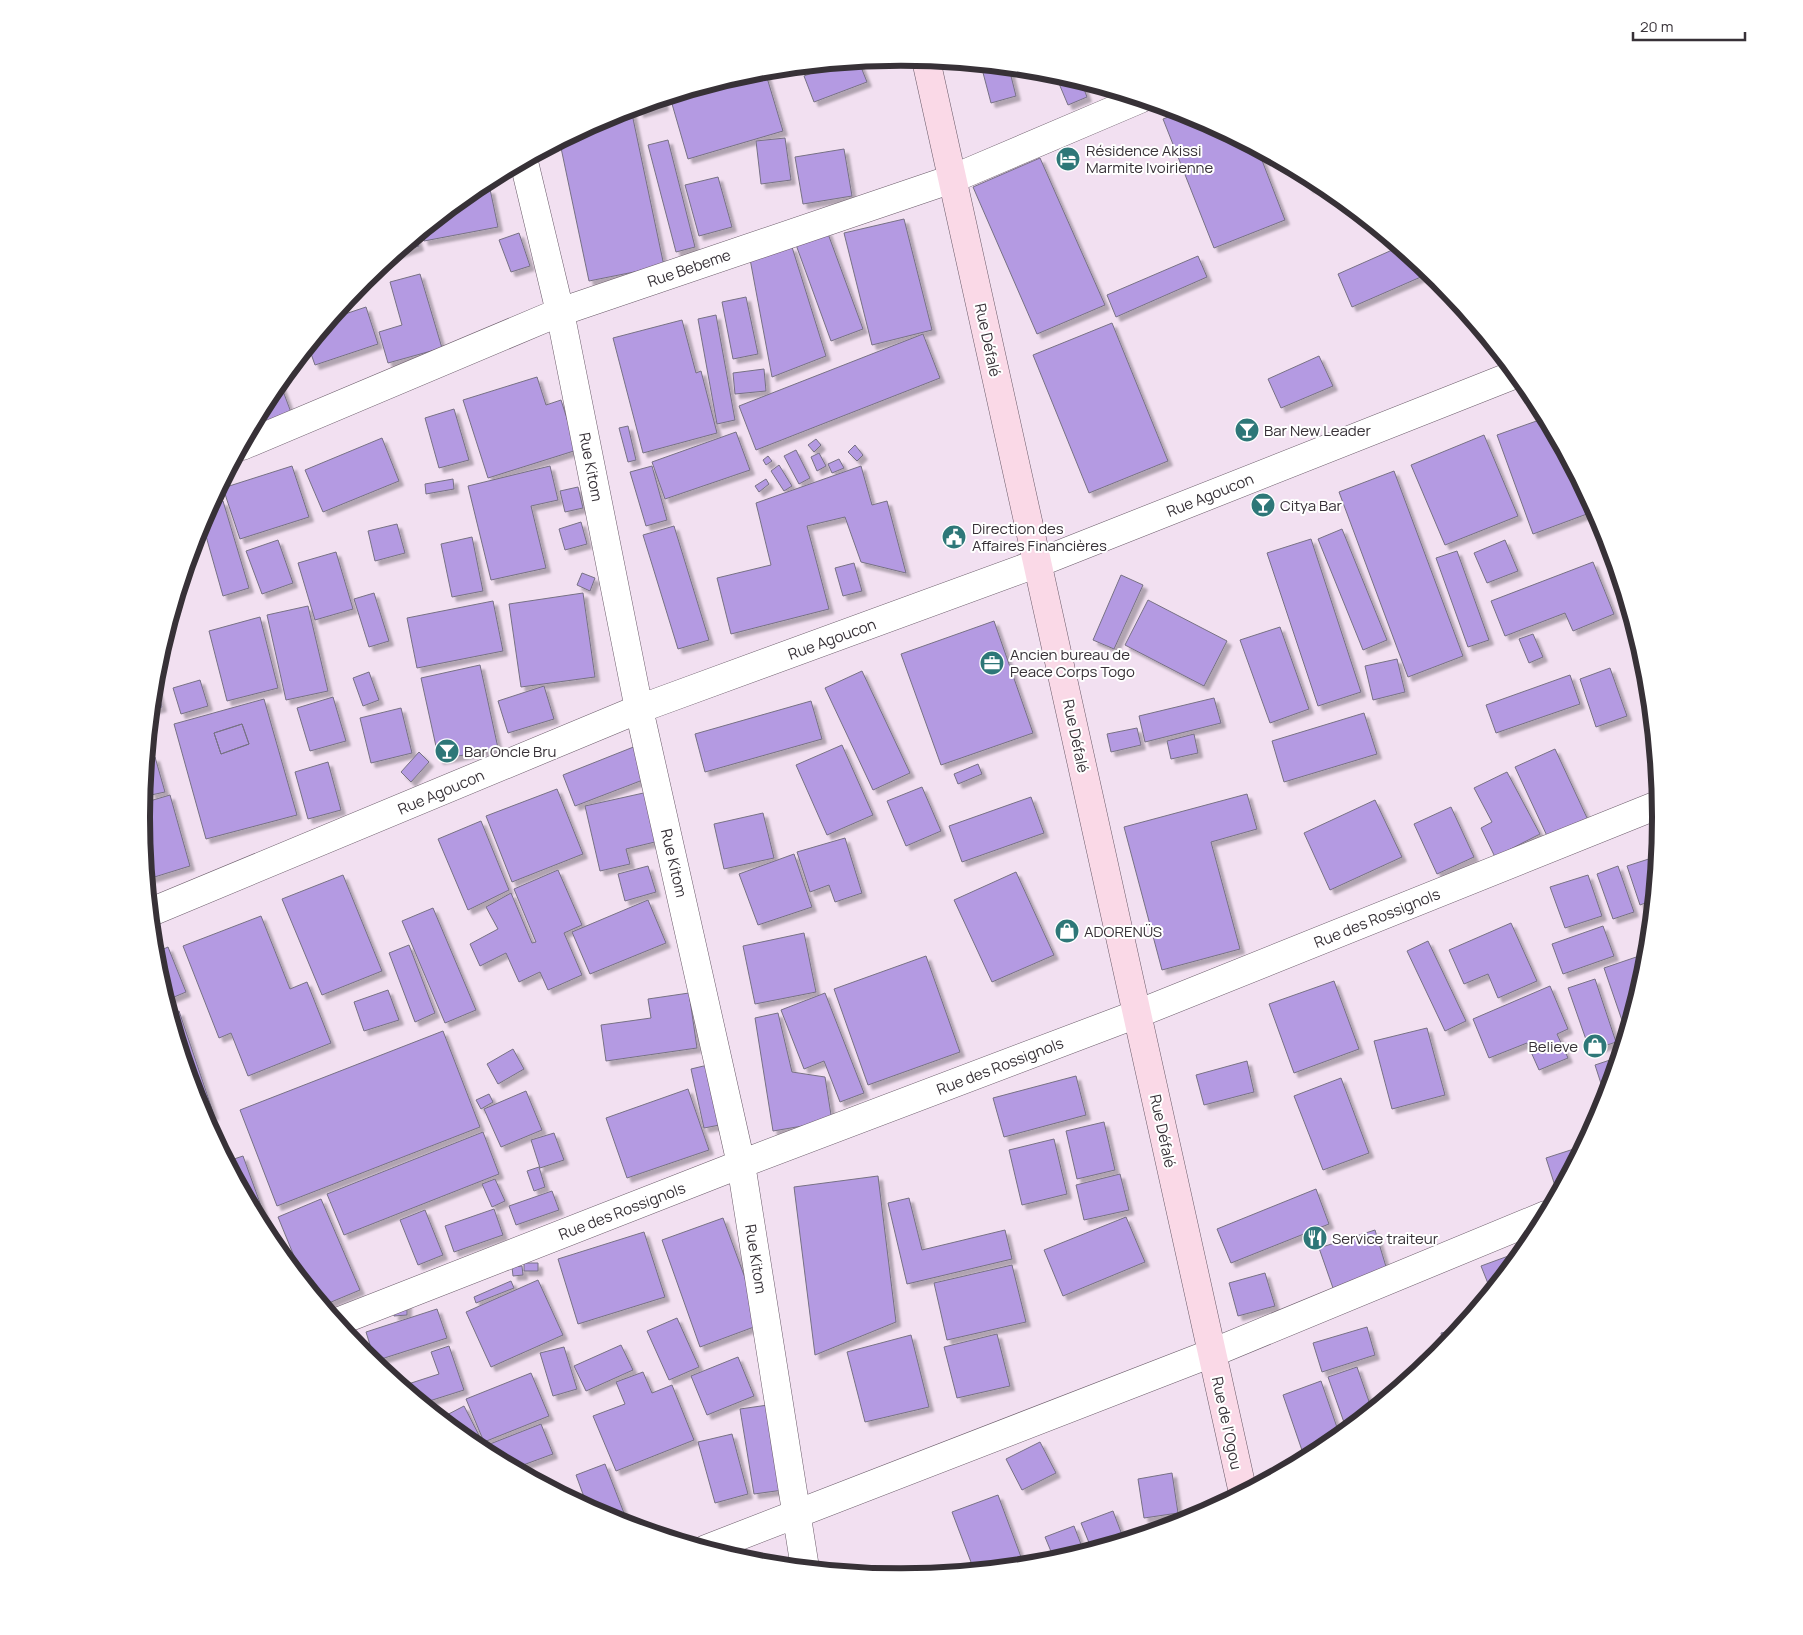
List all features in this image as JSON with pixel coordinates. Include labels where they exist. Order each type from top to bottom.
[{"type":"street","name":"Rue Défalé","points":[[928,67],[1212,1353]]},
{"type":"street","name":"Rue Bebeme","points":[[251,442],[560,312],[952,179],[1132,103]]},
{"type":"street","name":"Rue Kitom","points":[[525,167],[560,312],[639,710],[742,1164],[804,1562]]},
{"type":"street","name":"Rue Agoucon","points":[[156,910],[639,710],[1038,563],[1510,377]]},
{"type":"street","name":"Rue des Rossignols","points":[[343,1320],[742,1164],[1137,1014],[1653,807]]},
{"type":"street","points":[[715,1545],[1212,1353],[1536,1219]]},
{"type":"street","name":"Rue de l'Ogou","points":[[1212,1353],[1242,1487]]},
{"type":"building","points":[[861,68],[867,82],[814,102],[804,76],[815,72]]},
{"type":"building","points":[[983,71],[1011,75],[1016,96],[991,103]]},
{"type":"building","points":[[767,79],[783,131],[688,159],[672,103],[707,92]]},
{"type":"building","points":[[1059,84],[1084,89],[1087,97],[1068,105]]},
{"type":"building","points":[[633,116],[664,266],[589,281],[561,148]]},
{"type":"building","points":[[1170,116],[1189,123],[1261,159],[1285,220],[1214,248],[1163,119]]},
{"type":"building","points":[[785,138],[791,180],[761,184],[756,141]]},
{"type":"building","points":[[668,140],[695,247],[676,252],[648,145]]},
{"type":"building","points":[[844,149],[852,196],[803,204],[795,157]]},
{"type":"building","points":[[1040,158],[1105,305],[1037,334],[973,187]]},
{"type":"building","points":[[718,177],[732,227],[699,236],[685,185]]},
{"type":"building","points":[[490,189],[498,227],[424,241],[423,238],[444,221]]},
{"type":"building","points":[[904,219],[932,330],[872,345],[844,233]]},
{"type":"building","points":[[827,231],[863,329],[831,341],[795,242]]},
{"type":"building","points":[[519,233],[530,266],[511,272],[499,240]]},
{"type":"building","points":[[792,247],[826,356],[772,377],[750,259]]},
{"type":"building","points":[[1393,250],[1422,276],[1352,307],[1338,274]]},
{"type":"building","points":[[1198,256],[1207,277],[1116,317],[1107,295]]},
{"type":"building","points":[[420,274],[442,348],[388,363],[379,332],[402,325],[390,282]]},
{"type":"building","points":[[746,297],[758,354],[733,359],[722,302]]},
{"type":"building","points":[[366,307],[378,344],[315,365],[311,353],[344,314]]},
{"type":"building","points":[[716,315],[735,420],[717,424],[698,319]]},
{"type":"building","points":[[682,320],[696,373],[701,371],[717,433],[643,453],[613,338]]},
{"type":"building","points":[[1112,323],[1168,461],[1089,493],[1033,355]]},
{"type":"building","points":[[923,334],[940,378],[756,450],[739,406]]},
{"type":"building","points":[[1319,356],[1333,386],[1281,408],[1268,379]]},
{"type":"building","points":[[764,369],[766,391],[735,394],[733,373]]},
{"type":"building","points":[[537,377],[546,405],[561,400],[577,450],[488,478],[463,400]]},
{"type":"building","points":[[283,391],[292,415],[260,427]]},
{"type":"building","points":[[454,409],[469,460],[439,468],[425,418]]},
{"type":"building","points":[[1539,420],[1575,485],[1588,513],[1533,534],[1497,435]]},
{"type":"building","points":[[628,426],[636,460],[628,462],[619,428]]},
{"type":"building","points":[[736,432],[750,470],[665,499],[652,462]]},
{"type":"building","points":[[1484,435],[1518,516],[1445,545],[1411,465]]},
{"type":"building","points":[[382,438],[399,481],[323,512],[305,470]]},
{"type":"building","points":[[816,439],[821,445],[814,452],[808,445]]},
{"type":"building","points":[[855,445],[863,455],[857,461],[848,452]]},
{"type":"building","points":[[796,450],[810,478],[799,484],[784,456]]},
{"type":"building","points":[[819,453],[826,466],[817,471],[811,457]]},
{"type":"building","points":[[768,456],[772,461],[766,465],[763,460]]},
{"type":"building","points":[[839,459],[844,468],[832,473],[828,464]]},
{"type":"building","points":[[779,465],[792,486],[784,491],[771,471]]},
{"type":"building","points":[[292,466],[309,517],[240,539],[224,492],[227,487]]},
{"type":"building","points":[[550,466],[558,500],[531,506],[546,568],[491,580],[468,486]]},
{"type":"building","points":[[652,466],[667,520],[646,526],[630,472]]},
{"type":"building","points":[[861,466],[872,505],[887,501],[906,573],[861,562],[845,517],[807,526],[829,609],[731,634],[717,578],[771,565],[756,503]]},
{"type":"building","points":[[1394,471],[1463,656],[1408,677],[1339,492]]},
{"type":"building","points":[[453,479],[454,489],[426,494],[425,484]]},
{"type":"building","points":[[766,479],[769,484],[759,492],[755,486]]},
{"type":"building","points":[[578,487],[583,508],[565,512],[560,491]]},
{"type":"building","points":[[223,501],[249,588],[223,596],[205,534],[220,502]]},
{"type":"building","points":[[581,522],[587,544],[565,550],[559,529]]},
{"type":"building","points":[[397,524],[405,553],[375,561],[368,531]]},
{"type":"building","points":[[674,526],[709,640],[678,649],[643,535]]},
{"type":"building","points":[[1342,529],[1387,640],[1363,650],[1318,539]]},
{"type":"building","points":[[472,537],[483,591],[452,597],[441,544]]},
{"type":"building","points":[[1311,539],[1361,692],[1318,706],[1267,553]]},
{"type":"building","points":[[278,540],[293,583],[262,594],[246,551]]},
{"type":"building","points":[[1505,540],[1518,571],[1487,583],[1474,553]]},
{"type":"building","points":[[1457,551],[1489,640],[1468,647],[1436,558]]},
{"type":"building","points":[[336,552],[353,609],[315,620],[298,563]]},
{"type":"building","points":[[1593,562],[1614,614],[1573,631],[1565,613],[1505,636],[1491,601]]},
{"type":"building","points":[[854,563],[862,591],[843,596],[835,568]]},
{"type":"building","points":[[582,573],[595,578],[590,591],[577,585]]},
{"type":"building","points":[[1121,575],[1143,585],[1114,649],[1093,640]]},
{"type":"building","points":[[374,593],[389,641],[369,647],[354,599]]},
{"type":"building","points":[[583,593],[595,677],[521,687],[509,604]]},
{"type":"building","points":[[1148,600],[1227,641],[1204,686],[1125,645]]},
{"type":"building","points":[[493,601],[503,651],[417,668],[407,618]]},
{"type":"building","points":[[308,606],[328,691],[286,700],[267,615]]},
{"type":"building","points":[[260,617],[278,688],[227,701],[209,631]]},
{"type":"building","points":[[994,621],[1033,733],[941,765],[901,654]]},
{"type":"building","points":[[1280,627],[1309,709],[1270,723],[1240,640]]},
{"type":"building","points":[[1533,634],[1543,657],[1529,663],[1519,639]]},
{"type":"building","points":[[1397,659],[1405,692],[1373,700],[1365,666]]},
{"type":"building","points":[[480,665],[498,748],[439,760],[421,678]]},
{"type":"building","points":[[1610,668],[1627,716],[1596,727],[1580,679]]},
{"type":"building","points":[[862,671],[910,773],[873,790],[825,688]]},
{"type":"building","points":[[369,672],[379,700],[363,706],[353,678]]},
{"type":"building","points":[[1570,675],[1580,704],[1496,733],[1486,705]]},
{"type":"building","points":[[200,680],[208,706],[181,714],[173,688]]},
{"type":"building","points":[[544,686],[554,719],[508,733],[498,701]]},
{"type":"building","points":[[333,697],[346,741],[310,751],[297,708]]},
{"type":"building","points":[[1214,698],[1221,723],[1145,742],[1139,716]]},
{"type":"building","points":[[264,699],[297,815],[206,839],[174,724]],"holes":[[[242,724],[249,744],[221,754],[214,733]]]},
{"type":"building","points":[[811,701],[822,739],[705,772],[695,734]]},
{"type":"building","points":[[401,708],[412,753],[371,763],[360,718]]},
{"type":"building","points":[[1364,713],[1377,754],[1284,782],[1272,741]]},
{"type":"building","points":[[242,724],[249,744],[221,754],[214,733]]},
{"type":"building","points":[[1137,728],[1141,745],[1111,752],[1107,734]]},
{"type":"building","points":[[1194,734],[1198,753],[1171,759],[1167,741]]},
{"type":"building","points":[[842,745],[873,815],[827,835],[796,765]]},
{"type":"building","points":[[636,746],[648,778],[575,806],[563,775]]},
{"type":"building","points":[[1555,749],[1588,820],[1548,838],[1515,767]]},
{"type":"building","points":[[419,752],[429,762],[411,782],[401,772]]},
{"type":"building","points":[[153,757],[155,757],[165,792],[151,795],[152,768]]},
{"type":"building","points":[[328,762],[341,810],[308,819],[295,772]]},
{"type":"building","points":[[978,764],[982,774],[958,784],[954,774]]},
{"type":"building","points":[[1507,772],[1540,834],[1495,857],[1481,828],[1492,822],[1474,788]]},
{"type":"building","points":[[922,787],[941,831],[906,846],[887,801]]},
{"type":"building","points":[[557,789],[583,854],[512,882],[486,816]]},
{"type":"building","points":[[648,792],[659,841],[626,849],[630,864],[600,871],[585,806]]},
{"type":"building","points":[[1247,794],[1257,829],[1211,842],[1240,949],[1162,970],[1124,827]]},
{"type":"building","points":[[170,795],[190,866],[153,877],[150,818],[151,801]]},
{"type":"building","points":[[1031,797],[1044,833],[962,862],[949,826]]},
{"type":"building","points":[[1375,800],[1402,857],[1330,890],[1304,833]]},
{"type":"building","points":[[1451,807],[1474,857],[1437,874],[1414,824]]},
{"type":"building","points":[[763,813],[774,858],[724,869],[714,824]]},
{"type":"building","points":[[481,821],[509,890],[468,910],[438,839]]},
{"type":"building","points":[[845,838],[862,893],[835,902],[829,885],[810,892],[797,852]]},
{"type":"building","points":[[794,854],[812,907],[758,925],[739,874]]},
{"type":"building","points":[[1651,858],[1647,902],[1640,905],[1627,866]]},
{"type":"building","points":[[648,866],[656,892],[625,901],[618,874]]},
{"type":"building","points":[[1618,866],[1634,912],[1613,919],[1597,874]]},
{"type":"building","points":[[558,870],[582,925],[564,933],[582,975],[548,990],[540,972],[519,982],[506,953],[480,966],[470,944],[498,929],[486,907],[511,893],[532,943],[536,942],[514,889]]},
{"type":"building","points":[[1016,872],[1054,955],[992,982],[954,900]]},
{"type":"building","points":[[343,875],[382,971],[322,995],[282,899]]},
{"type":"building","points":[[1588,875],[1602,916],[1565,928],[1550,887]]},
{"type":"building","points":[[648,900],[666,943],[590,974],[572,932]]},
{"type":"building","points":[[433,908],[476,1010],[445,1023],[402,921]]},
{"type":"building","points":[[261,916],[290,989],[307,982],[331,1043],[248,1076],[231,1033],[219,1038],[183,946]]},
{"type":"building","points":[[1511,923],[1537,981],[1498,998],[1488,974],[1464,984],[1449,950]]},
{"type":"building","points":[[1603,926],[1614,956],[1563,974],[1552,944]]},
{"type":"building","points":[[804,933],[816,992],[755,1004],[743,946]]},
{"type":"building","points":[[1428,941],[1466,1021],[1445,1031],[1407,951]]},
{"type":"building","points":[[409,945],[435,1013],[415,1022],[389,953]]},
{"type":"building","points":[[168,947],[186,992],[173,998],[165,964],[163,950]]},
{"type":"building","points":[[926,956],[960,1052],[868,1085],[834,989]]},
{"type":"building","points":[[1639,956],[1623,1024],[1604,968]]},
{"type":"building","points":[[1595,979],[1616,1042],[1590,1051],[1568,988]]},
{"type":"building","points":[[1334,981],[1359,1049],[1294,1073],[1269,1004]]},
{"type":"building","points":[[1550,986],[1568,1029],[1557,1034],[1568,1058],[1539,1070],[1527,1043],[1489,1058],[1473,1019]]},
{"type":"building","points":[[388,990],[399,1020],[364,1031],[354,1002]]},
{"type":"building","points":[[689,993],[697,1048],[606,1061],[601,1025],[651,1018],[648,999]]},
{"type":"building","points":[[825,993],[864,1093],[840,1102],[824,1061],[804,1069],[781,1010]]},
{"type":"building","points":[[179,1011],[214,1115],[212,1116],[207,1105],[190,1059],[176,1012]]},
{"type":"building","points":[[778,1013],[792,1072],[825,1077],[832,1121],[773,1131],[755,1018]]},
{"type":"building","points":[[1427,1028],[1445,1095],[1392,1109],[1374,1041]]},
{"type":"building","points":[[443,1031],[480,1127],[277,1206],[240,1110]]},
{"type":"building","points":[[513,1049],[524,1069],[498,1084],[487,1064]]},
{"type":"building","points":[[1613,1059],[1602,1088],[1595,1065]]},
{"type":"building","points":[[1247,1061],[1254,1092],[1204,1105],[1196,1075]]},
{"type":"building","points":[[712,1064],[725,1124],[704,1128],[691,1069]]},
{"type":"building","points":[[1076,1076],[1086,1115],[1004,1137],[993,1098]]},
{"type":"building","points":[[1341,1078],[1369,1153],[1323,1170],[1294,1096]]},
{"type":"building","points":[[688,1089],[709,1150],[627,1178],[606,1118]]},
{"type":"building","points":[[526,1091],[542,1130],[501,1147],[484,1109]]},
{"type":"building","points":[[489,1094],[493,1102],[481,1109],[476,1100]]},
{"type":"building","points":[[1104,1122],[1115,1170],[1077,1179],[1066,1131]]},
{"type":"building","points":[[483,1132],[499,1174],[344,1235],[327,1194]]},
{"type":"building","points":[[554,1133],[564,1160],[540,1168],[531,1140]]},
{"type":"building","points":[[1054,1139],[1067,1194],[1022,1205],[1009,1150]]},
{"type":"building","points":[[1576,1148],[1555,1187],[1546,1158]]},
{"type":"building","points":[[243,1156],[264,1214],[251,1193],[233,1159]]},
{"type":"building","points":[[539,1167],[545,1187],[534,1191],[527,1171]]},
{"type":"building","points":[[1120,1174],[1129,1210],[1084,1220],[1076,1185]]},
{"type":"building","points":[[878,1176],[896,1322],[815,1355],[794,1187]]},
{"type":"building","points":[[495,1179],[505,1201],[492,1207],[482,1184]]},
{"type":"building","points":[[1316,1189],[1329,1224],[1231,1263],[1217,1229]]},
{"type":"building","points":[[552,1191],[559,1210],[516,1225],[509,1206]]},
{"type":"building","points":[[909,1198],[922,1250],[1005,1230],[1012,1259],[907,1284],[888,1203]]},
{"type":"building","points":[[321,1199],[360,1290],[329,1303],[297,1264],[278,1217]]},
{"type":"building","points":[[494,1209],[503,1235],[454,1252],[445,1226]]},
{"type":"building","points":[[425,1210],[443,1255],[418,1265],[400,1220]]},
{"type":"building","points":[[1126,1217],[1145,1262],[1063,1296],[1044,1250]]},
{"type":"building","points":[[723,1218],[762,1324],[700,1347],[662,1240]]},
{"type":"building","points":[[1375,1230],[1387,1270],[1333,1288],[1319,1248]]},
{"type":"building","points":[[644,1232],[665,1297],[578,1324],[558,1259]]},
{"type":"building","points":[[1512,1255],[1489,1286],[1481,1266]]},
{"type":"building","points":[[524,1263],[538,1263],[538,1271],[524,1271]]},
{"type":"building","points":[[1012,1265],[1026,1322],[947,1340],[934,1283]]},
{"type":"building","points":[[522,1266],[523,1275],[513,1276],[512,1267]]},
{"type":"building","points":[[1265,1273],[1275,1306],[1238,1316],[1229,1283]]},
{"type":"building","points":[[538,1280],[563,1335],[491,1367],[466,1312]]},
{"type":"building","points":[[511,1281],[514,1288],[476,1303],[474,1297]]},
{"type":"building","points":[[394,1303],[407,1303],[407,1315],[394,1316]]},
{"type":"building","points":[[437,1309],[447,1338],[381,1359],[372,1351],[366,1332]]},
{"type":"building","points":[[677,1318],[699,1367],[669,1380],[647,1331]]},
{"type":"building","points":[[1367,1327],[1375,1355],[1322,1372],[1313,1343]]},
{"type":"building","points":[[1449,1331],[1442,1339],[1441,1333]]},
{"type":"building","points":[[997,1334],[1010,1386],[957,1398],[944,1347]]},
{"type":"building","points":[[911,1335],[929,1407],[865,1422],[847,1352]]},
{"type":"building","points":[[621,1345],[633,1370],[586,1391],[574,1366]]},
{"type":"building","points":[[449,1346],[464,1390],[429,1401],[408,1384],[439,1374],[431,1352]]},
{"type":"building","points":[[564,1347],[577,1389],[553,1396],[540,1353]]},
{"type":"building","points":[[738,1357],[754,1396],[707,1415],[691,1376]]},
{"type":"building","points":[[1357,1367],[1370,1405],[1345,1424],[1328,1377]]},
{"type":"building","points":[[643,1372],[652,1393],[672,1385],[694,1440],[616,1471],[593,1416],[625,1404],[616,1382]]},
{"type":"building","points":[[531,1373],[549,1416],[484,1442],[466,1399]]},
{"type":"building","points":[[1321,1381],[1338,1429],[1303,1452],[1283,1395]]},
{"type":"building","points":[[768,1405],[783,1490],[754,1494],[740,1409]]},
{"type":"building","points":[[464,1406],[482,1440],[446,1415]]},
{"type":"building","points":[[541,1424],[553,1454],[522,1465],[490,1444]]},
{"type":"building","points":[[732,1434],[748,1494],[715,1503],[698,1442]]},
{"type":"building","points":[[1040,1442],[1056,1473],[1022,1490],[1006,1459]]},
{"type":"building","points":[[605,1464],[624,1513],[620,1514],[614,1512],[584,1498],[576,1475]]},
{"type":"building","points":[[1282,1465],[1271,1471],[1270,1469]]},
{"type":"building","points":[[1172,1473],[1178,1513],[1144,1518],[1138,1479]]},
{"type":"building","points":[[998,1495],[1022,1558],[972,1565],[952,1512]]},
{"type":"building","points":[[1113,1511],[1122,1535],[1090,1544],[1081,1523]]},
{"type":"building","points":[[1074,1526],[1082,1546],[1052,1553],[1045,1537]]},
{"type":"place","name":"Résidence Akissi Marmite Ivoirienne","points":[[1068,159]]},
{"type":"place","name":"Bar New Leader","points":[[1247,430]]},
{"type":"place","name":"Citya Bar","points":[[1263,505]]},
{"type":"place","name":"Direction des Affaires Financières","points":[[954,537]]},
{"type":"place","name":"Ancien bureau de Peace Corps Togo","points":[[992,663]]},
{"type":"place","name":"Bar Oncle Bru","points":[[447,751]]},
{"type":"place","name":"ADORENÜS","points":[[1067,931]]},
{"type":"place","name":"Believe","points":[[1595,1046]]},
{"type":"place","name":"Service traiteur","points":[[1315,1238]]}]
